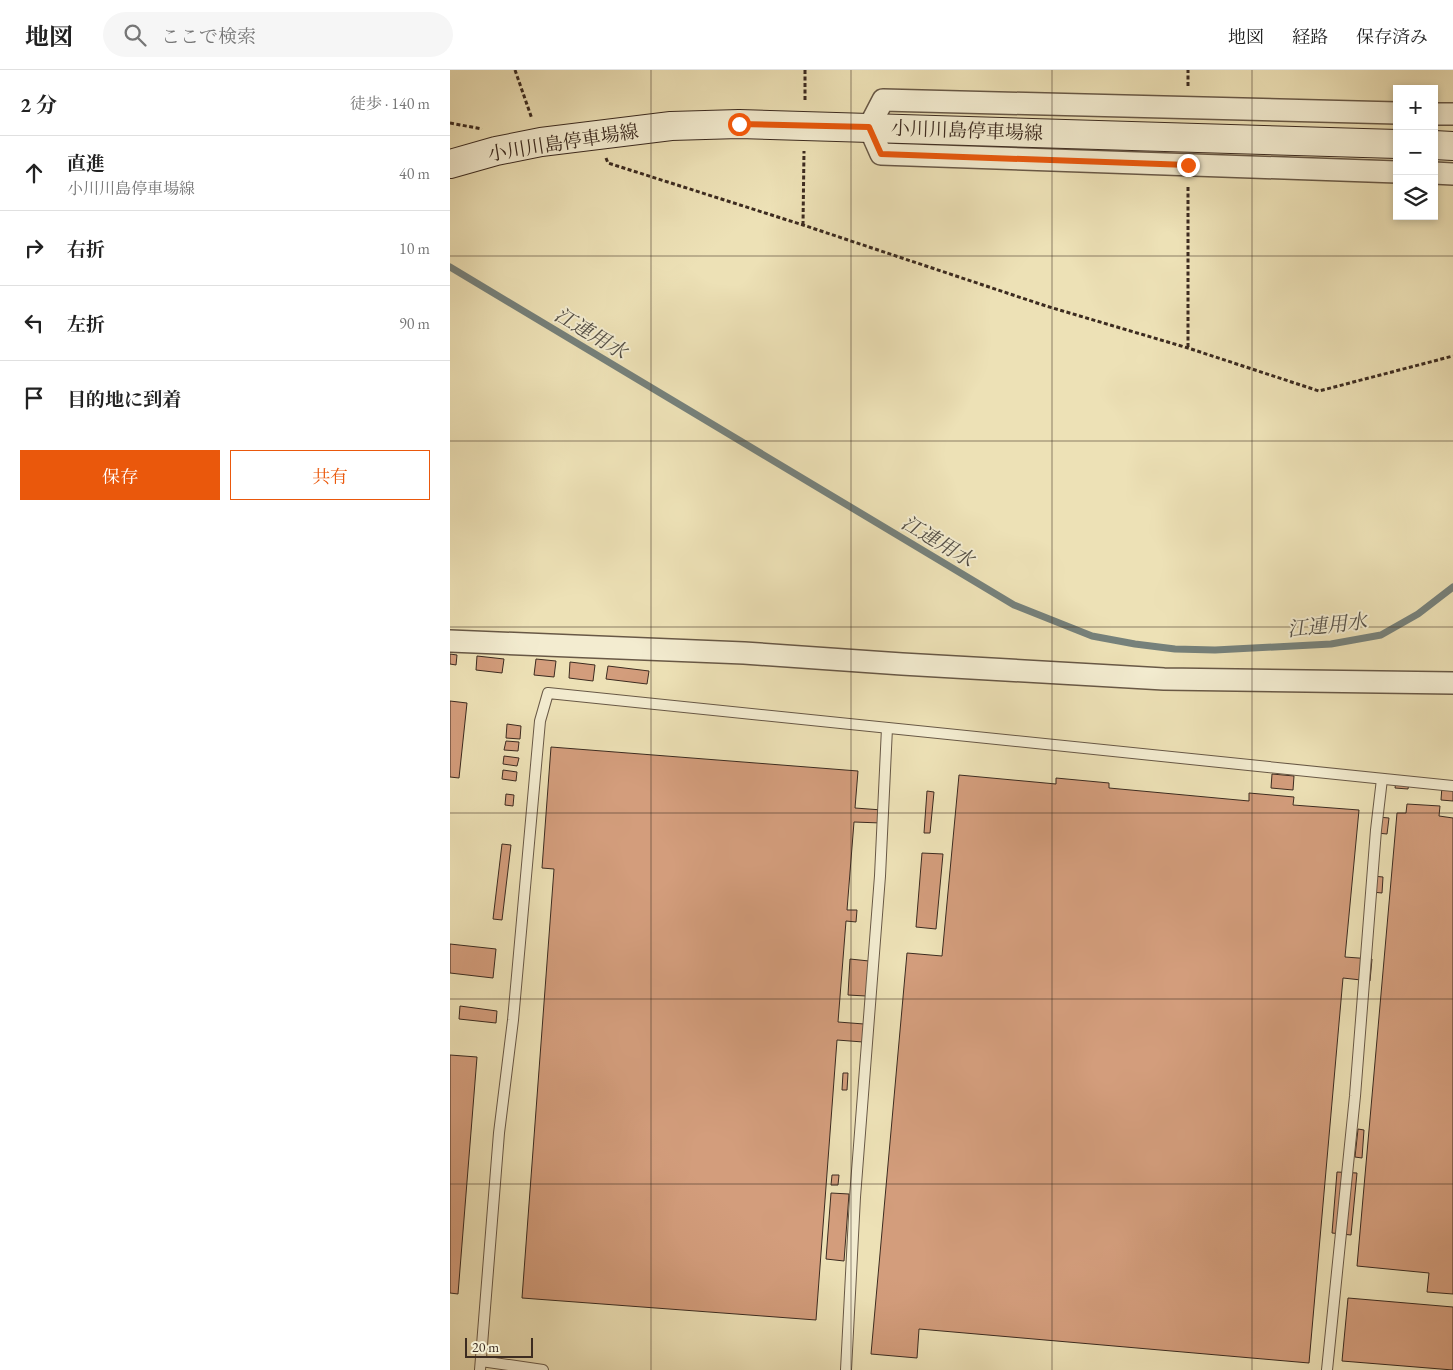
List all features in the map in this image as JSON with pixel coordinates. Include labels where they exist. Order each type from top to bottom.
[{"type":"main road","name":"小川川島停車場線","points":[[450,164],[496,151],[541,142],[671,126],[739,124],[1393,144]]},
{"type":"main road","points":[[1438,145],[1453,146]]},
{"type":"street","points":[[1393,113],[883,100],[869,127],[881,154],[1393,172]]},
{"type":"street","points":[[1438,114],[1453,114]]},
{"type":"street","points":[[1438,173],[1453,174]]},
{"type":"street","points":[[450,641],[744,653],[1164,679],[1453,683]]},
{"type":"lane","points":[[543,1370],[480,1366],[499,1133],[513,1020],[540,721],[548,693],[1453,786]]},
{"type":"lane","points":[[846,1370],[855,1197],[880,876],[887,728]]},
{"type":"lane","points":[[1327,1370],[1355,1096],[1376,830],[1382,779]]},
{"type":"path","points":[[515,70],[541,142]]},
{"type":"path","points":[[803,225],[804,70]]},
{"type":"path","points":[[594,136],[608,163],[803,225],[1046,306],[1188,348],[1319,391],[1453,356]]},
{"type":"path","points":[[1188,165],[1188,348]]},
{"type":"building","points":[[450,654],[457,655],[456,665],[450,664]]},
{"type":"building","points":[[477,656],[504,659],[502,673],[476,670]]},
{"type":"building","points":[[536,659],[556,661],[554,677],[534,675]]},
{"type":"building","points":[[570,662],[595,665],[593,681],[569,678]]},
{"type":"building","points":[[608,666],[649,671],[647,684],[606,679]]},
{"type":"building","points":[[450,701],[467,703],[459,778],[450,777]]},
{"type":"building","points":[[507,724],[521,726],[520,739],[506,738]]},
{"type":"building","points":[[506,741],[519,742],[518,751],[504,750]]},
{"type":"building","points":[[551,747],[858,771],[855,808],[882,810],[881,823],[854,822],[847,910],[857,910],[856,922],[846,921],[838,1022],[864,1024],[863,1042],[837,1040],[816,1320],[522,1298],[554,869],[542,868]]},
{"type":"building","points":[[504,756],[519,758],[517,766],[503,764]]},
{"type":"building","points":[[503,770],[517,772],[516,781],[502,779]]},
{"type":"building","points":[[1272,774],[1294,776],[1293,790],[1271,788]]},
{"type":"building","points":[[959,775],[1056,784],[1056,778],[1109,783],[1109,788],[1249,801],[1249,793],[1294,797],[1293,805],[1359,810],[1345,957],[1372,959],[1370,981],[1343,978],[1309,1363],[919,1329],[917,1358],[871,1354],[907,953],[942,956]]},
{"type":"building","points":[[1396,781],[1409,783],[1408,789],[1395,788]]},
{"type":"building","points":[[1442,786],[1453,787],[1453,801],[1441,800]]},
{"type":"building","points":[[927,791],[934,792],[930,833],[924,833]]},
{"type":"building","points":[[506,794],[514,795],[513,806],[505,805]]},
{"type":"building","points":[[1407,804],[1440,806],[1439,816],[1453,818],[1453,1294],[1427,1292],[1429,1273],[1357,1266],[1397,813],[1406,813]]},
{"type":"building","points":[[1378,817],[1389,818],[1387,834],[1377,833]]},
{"type":"building","points":[[502,844],[511,845],[502,920],[493,919]]},
{"type":"building","points":[[922,853],[943,854],[936,929],[916,927]]},
{"type":"building","points":[[1373,876],[1383,877],[1382,893],[1372,892]]},
{"type":"building","points":[[450,944],[496,949],[493,978],[450,973]]},
{"type":"building","points":[[850,959],[869,961],[866,996],[848,995]]},
{"type":"building","points":[[460,1006],[497,1011],[496,1023],[459,1019]]},
{"type":"building","points":[[450,1055],[477,1057],[458,1294],[450,1293]]},
{"type":"building","points":[[843,1073],[848,1073],[847,1090],[842,1090]]},
{"type":"building","points":[[1358,1129],[1364,1130],[1362,1158],[1355,1157]]},
{"type":"building","points":[[1337,1172],[1357,1173],[1351,1235],[1332,1233]]},
{"type":"building","points":[[832,1175],[839,1175],[838,1185],[831,1185]]},
{"type":"building","points":[[831,1193],[849,1194],[844,1261],[826,1259]]},
{"type":"building","points":[[1348,1298],[1453,1307],[1453,1370],[1342,1361]]},
{"type":"waterway","name":"江連用水","points":[[450,267],[1014,605],[1092,636],[1175,649],[1215,650],[1331,644],[1381,635],[1418,614],[1453,587]]},
{"type":"route","points":[[739,124],[869,127],[881,154],[1188,165]]}]
